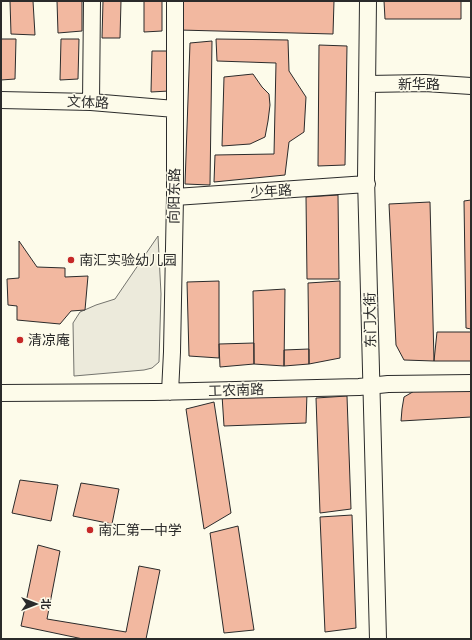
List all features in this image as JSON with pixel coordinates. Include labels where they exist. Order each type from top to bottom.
[{"type":"street","points":[[92,1],[92,102]]},
{"type":"street","name":"向阳东路","points":[[170,392],[175,197],[175,1]]},
{"type":"street","name":"东门大街","points":[[368,1],[367,184],[378,639]]},
{"type":"street","name":"新华路","points":[[368,84],[425,83],[471,86]]},
{"type":"street","name":"文体路","points":[[1,100],[92,102],[175,108]]},
{"type":"street","name":"少年路","points":[[175,197],[367,184]]},
{"type":"street","name":"工农南路","points":[[1,393],[170,392],[372,386],[394,384],[471,383]]},
{"type":"shaded area","points":[[158,236],[161,294],[159,362],[152,368],[144,370],[74,376],[73,323],[80,312],[115,299]]},
{"type":"building","points":[[10,1],[33,1],[35,35],[11,34]]},
{"type":"building","points":[[57,1],[82,1],[82,31],[58,33]]},
{"type":"building","points":[[103,1],[121,1],[120,38],[102,38]]},
{"type":"building","points":[[144,1],[162,1],[162,31],[144,32]]},
{"type":"building","points":[[180,1],[334,1],[333,34],[179,30]]},
{"type":"building","points":[[384,1],[461,1],[461,19],[385,19]]},
{"type":"building","points":[[1,39],[16,39],[15,79],[1,80]]},
{"type":"building","points":[[61,39],[79,39],[78,79],[60,80]]},
{"type":"building","points":[[216,39],[288,40],[289,71],[306,97],[304,132],[289,142],[285,175],[214,182],[215,155],[274,154],[276,63],[217,61]]},
{"type":"building","points":[[212,41],[210,185],[185,184],[190,43]]},
{"type":"building","points":[[319,45],[347,46],[345,165],[318,166]]},
{"type":"building","points":[[152,51],[170,51],[169,91],[151,92]]},
{"type":"building","points":[[253,74],[269,94],[270,105],[265,137],[250,144],[222,146],[224,77]]},
{"type":"building","points":[[338,195],[339,279],[307,279],[306,197]]},
{"type":"building","points":[[471,200],[471,329],[466,328],[464,201]]},
{"type":"building","points":[[430,202],[434,361],[404,360],[396,345],[389,204]]},
{"type":"building","points":[[19,241],[37,267],[65,268],[65,277],[88,276],[85,310],[71,311],[60,324],[17,320],[17,306],[8,305],[7,279],[19,278]]},
{"type":"building","points":[[219,281],[219,358],[189,356],[187,282]]},
{"type":"building","points":[[340,281],[340,358],[309,364],[308,283]]},
{"type":"building","points":[[285,289],[284,366],[254,364],[253,291]]},
{"type":"building","points":[[437,332],[471,332],[471,361],[434,361]]},
{"type":"building","points":[[254,343],[254,364],[220,367],[219,344]]},
{"type":"building","points":[[309,349],[309,364],[284,366],[284,350]]},
{"type":"building","points":[[471,389],[471,417],[401,421],[404,397],[416,390]]},
{"type":"building","points":[[307,393],[306,423],[224,426],[222,395]]},
{"type":"building","points":[[347,396],[351,509],[320,513],[316,398]]},
{"type":"building","points":[[214,402],[231,513],[204,529],[186,409]]},
{"type":"building","points":[[20,480],[58,485],[51,521],[12,513]]},
{"type":"building","points":[[81,483],[119,489],[112,524],[73,516]]},
{"type":"building","points":[[352,515],[356,628],[325,632],[320,517]]},
{"type":"building","points":[[238,526],[254,630],[224,633],[210,533]]},
{"type":"building","points":[[38,545],[60,551],[47,619],[126,632],[139,566],[160,570],[146,639],[83,639],[21,626]]},
{"type":"place","name":"南汇实验幼儿园","points":[[71,260]]},
{"type":"place","name":"清凉庵","points":[[20,340]]},
{"type":"place","name":"南汇第一中学","points":[[90,530]]}]
